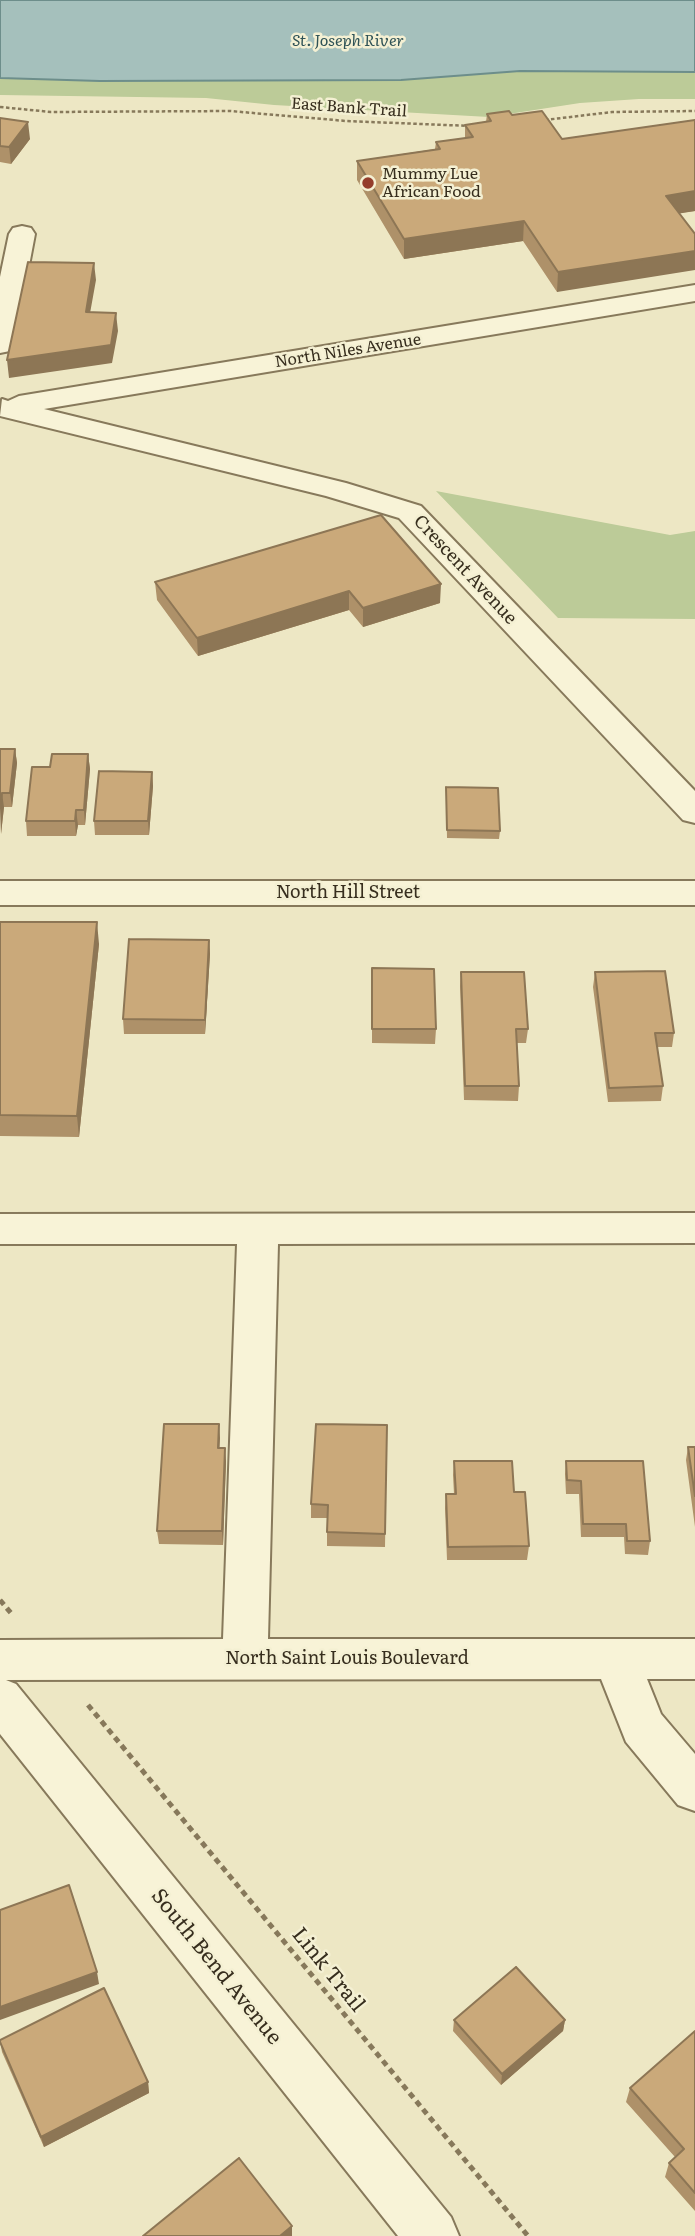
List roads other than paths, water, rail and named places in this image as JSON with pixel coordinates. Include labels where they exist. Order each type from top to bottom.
[{"type":"street","points":[[0,345],[22,234]]},
{"type":"street","name":"North Niles Avenue","points":[[1,408],[695,293]]},
{"type":"street","name":"Crescent Avenue","points":[[1,408],[335,489],[410,512],[695,813]]},
{"type":"street","name":"North Hill Street","points":[[0,893],[695,893]]},
{"type":"street","points":[[0,1229],[695,1228]]},
{"type":"street","points":[[245,1659],[258,1229]]},
{"type":"street","points":[[615,1658],[643,1727],[695,1789]]},
{"type":"street","name":"North Saint Louis Boulevard","points":[[0,1660],[695,1659]]},
{"type":"street","name":"South Bend Avenue","points":[[0,1699],[432,2236]]},
{"type":"water","name":"St. Joseph River","points":[[0,0],[695,0],[695,72],[520,71],[401,80],[100,81],[0,78]]},
{"type":"place","name":"Mummy Lue African Food","points":[[368,183]]}]
